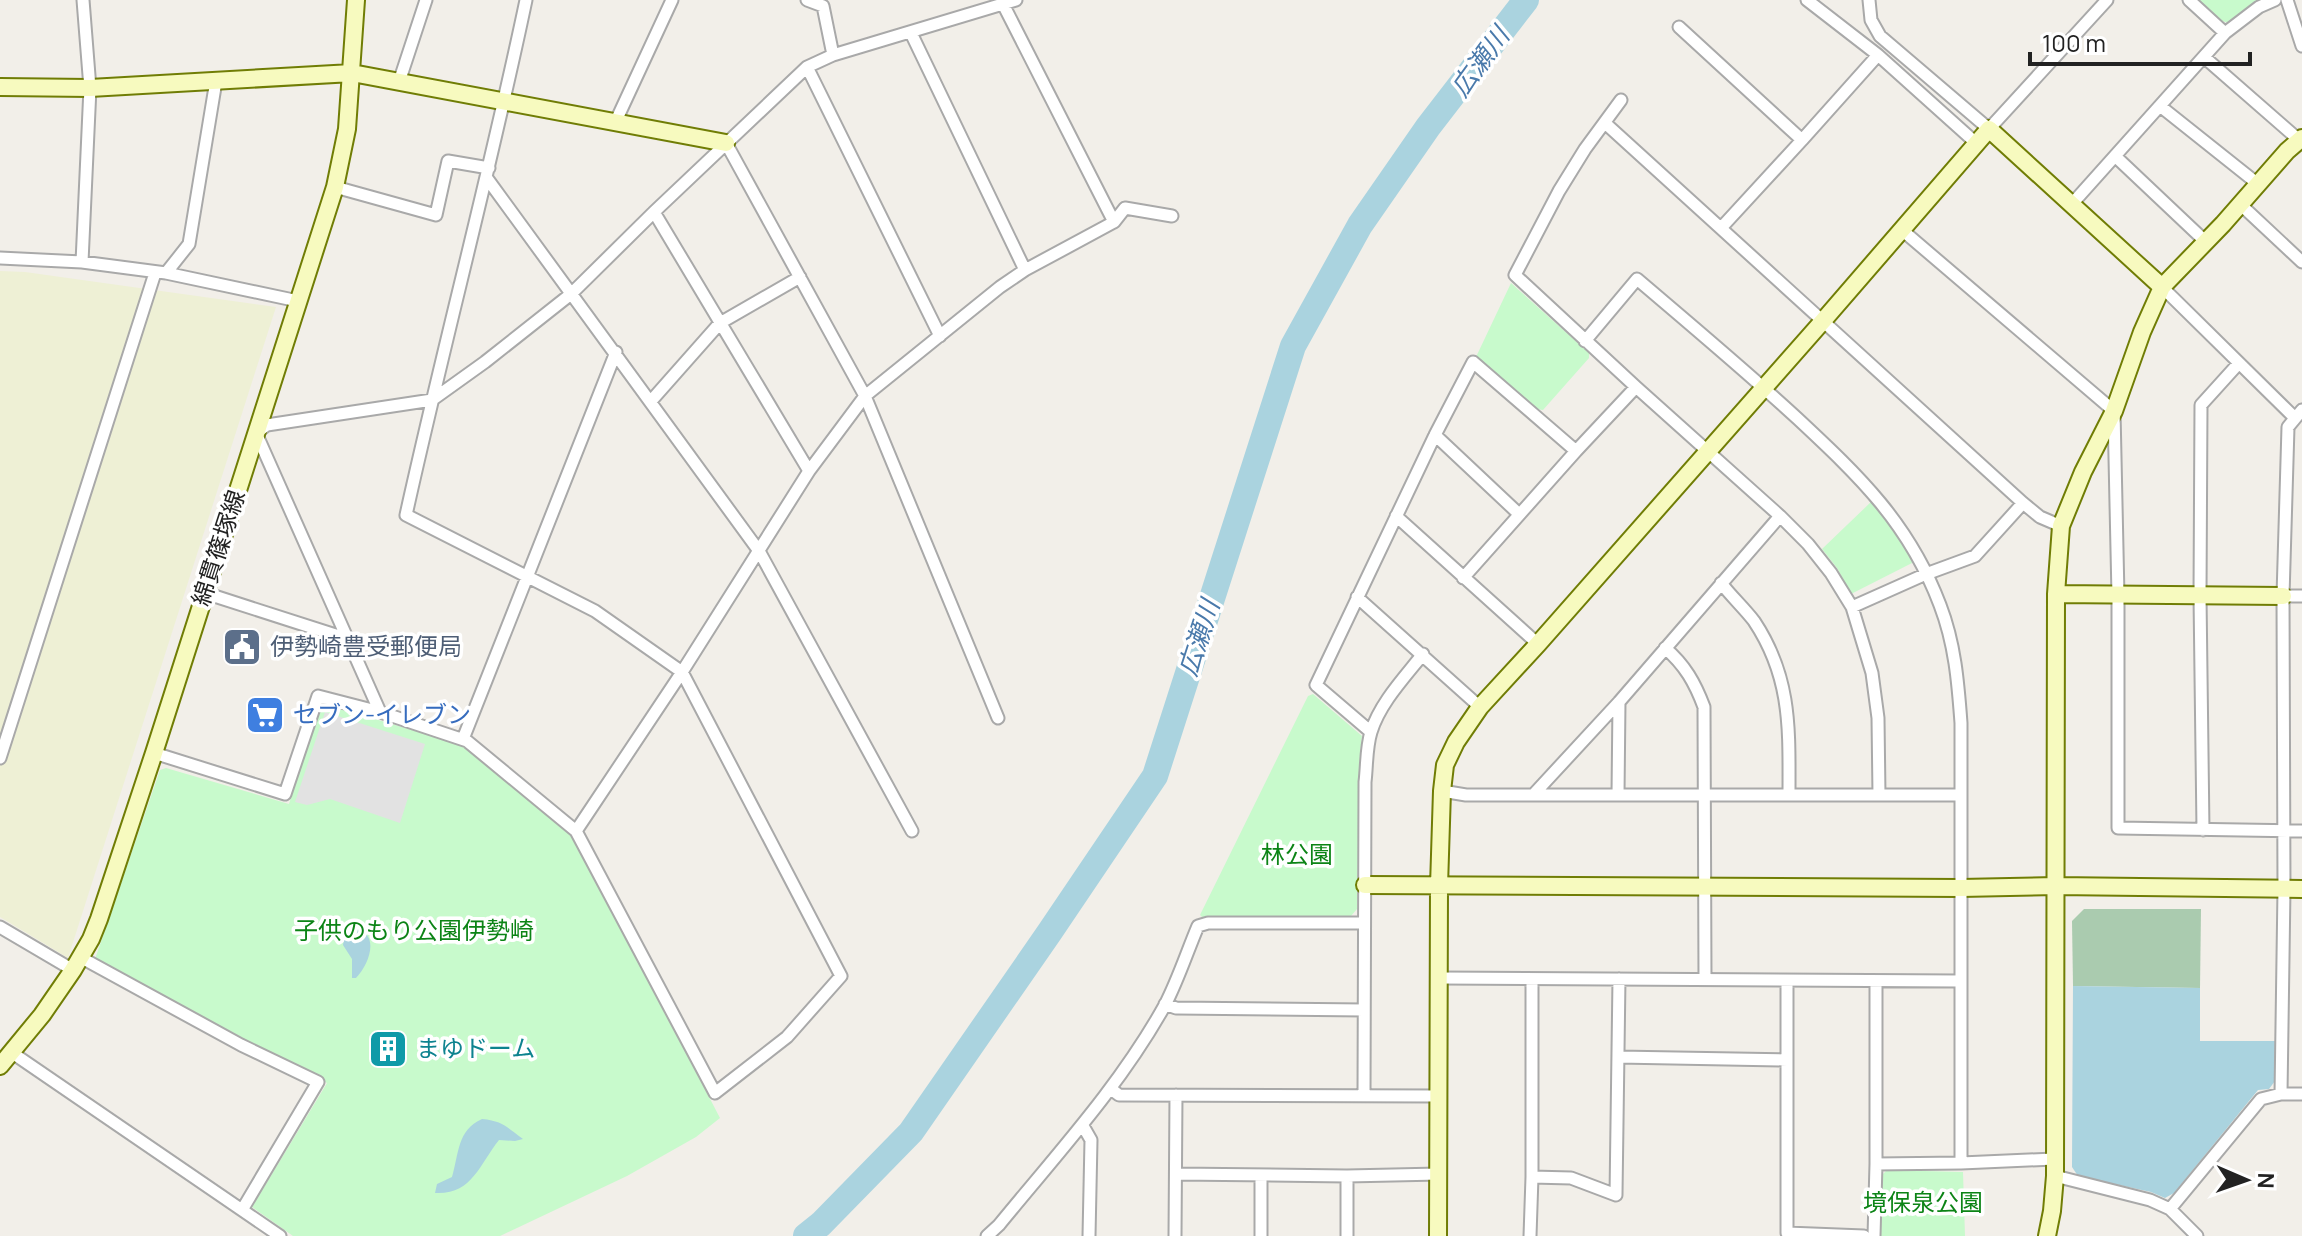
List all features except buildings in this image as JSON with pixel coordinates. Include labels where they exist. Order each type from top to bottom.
[{"type":"street","points":[[82,262],[90,88],[83,0]]},
{"type":"street","name":"綿貫篠塚線","points":[[5,1059],[42,1015],[77,963],[99,919],[335,187],[347,129],[356,0]]},
{"type":"street","points":[[399,82],[426,0]]},
{"type":"street","points":[[154,753],[285,794],[318,696],[380,712],[467,741],[576,831],[715,1093],[787,1037],[841,976],[682,672],[595,611],[406,515],[505,102],[526,0]]},
{"type":"street","points":[[615,123],[672,0]]},
{"type":"street","points":[[807,0],[824,3],[833,55]]},
{"type":"street","points":[[977,0],[985,10]]},
{"type":"street","points":[[380,712],[256,433],[267,425],[432,400],[571,294],[807,67],[833,55],[1016,0]]},
{"type":"street","points":[[1807,0],[1878,55],[1976,143]]},
{"type":"street","points":[[1869,0],[1871,20],[1880,36],[1989,129],[2162,287],[2239,363],[2298,414],[2288,427],[2283,596],[2281,1094]]},
{"type":"street","points":[[1438,1236],[1442,791],[1445,765],[1456,742],[1480,707],[1822,322],[1976,143],[2107,0]]},
{"type":"street","points":[[2189,0],[2225,33]]},
{"type":"street","points":[[2071,205],[2225,33],[2259,7],[2275,0]]},
{"type":"street","points":[[2287,0],[2302,46]]},
{"type":"street","points":[[1003,4],[1114,222]]},
{"type":"street","points":[[1679,27],[1802,140]]},
{"type":"street","points":[[911,33],[1025,270]]},
{"type":"street","points":[[1721,228],[1878,55]]},
{"type":"street","points":[[2047,1236],[2055,1176],[2056,594],[2061,526],[2083,472],[2114,411],[2142,332],[2162,287],[2301,139],[2204,57]]},
{"type":"street","points":[[807,67],[940,336]]},
{"type":"street","points":[[0,87],[90,88],[352,73],[726,143]]},
{"type":"street","points":[[0,758],[161,273],[189,244],[216,81]]},
{"type":"street","points":[[1621,100],[1559,191],[1515,275],[1780,516],[1824,563],[1852,607],[1872,673],[1878,718],[1879,795]]},
{"type":"street","points":[[2160,106],[2258,184]]},
{"type":"street","points":[[1605,123],[2023,503],[2040,517],[2061,526]]},
{"type":"street","points":[[726,143],[865,396],[998,718]]},
{"type":"street","points":[[2115,156],[2206,242]]},
{"type":"street","points":[[335,187],[436,215],[448,161],[488,172],[571,294],[759,551],[912,831]]},
{"type":"street","points":[[2240,204],[2302,262]]},
{"type":"street","points":[[576,831],[682,672],[809,471],[865,396],[1000,287],[1114,222],[1125,208],[1172,216]]},
{"type":"street","points":[[654,212],[809,471]]},
{"type":"street","points":[[1902,230],[2114,411],[2118,828],[2302,831]]},
{"type":"street","points":[[0,258],[82,262],[161,273],[298,301]]},
{"type":"street","points":[[651,401],[720,323],[800,277]]},
{"type":"street","points":[[1585,341],[1637,279],[1764,387],[1869,487],[1904,532],[1926,574],[1940,605],[1957,664],[1961,723],[1961,1163]]},
{"type":"street","points":[[463,739],[616,352]]},
{"type":"street","points":[[1371,732],[1316,685],[1473,362],[1576,451]]},
{"type":"street","points":[[2203,830],[2201,405],[2239,363]]},
{"type":"street","points":[[1463,578],[1636,387]]},
{"type":"street","points":[[1435,435],[1519,514]]},
{"type":"street","points":[[1852,607],[1975,556],[2023,503]]},
{"type":"street","points":[[1396,516],[1538,644]]},
{"type":"street","points":[[1533,795],[1619,702],[1780,516]]},
{"type":"street","points":[[1721,583],[1753,621],[1779,670],[1789,718],[1789,795]]},
{"type":"street","points":[[205,593],[348,639]]},
{"type":"street","points":[[2056,594],[2302,596]]},
{"type":"street","points":[[1357,597],[1480,707]]},
{"type":"street","points":[[1665,648],[1680,661],[1696,685],[1704,707],[1705,979]]},
{"type":"street","points":[[1364,1095],[1365,782],[1371,732],[1387,700],[1423,654]]},
{"type":"street","points":[[1618,795],[1619,702]]},
{"type":"street","points":[[1442,791],[1466,795],[1961,795]]},
{"type":"street","points":[[1365,885],[2302,889]]},
{"type":"street","points":[[987,1236],[1000,1231],[1111,1089],[1165,1004],[1198,926],[1208,923],[1364,923]]},
{"type":"street","points":[[0,927],[318,1082],[242,1210]]},
{"type":"street","points":[[1440,978],[1960,981]]},
{"type":"street","points":[[1530,1236],[1532,979]]},
{"type":"street","points":[[1532,1177],[1571,1178],[1616,1195],[1619,979]]},
{"type":"street","points":[[1787,981],[1787,1233],[1864,1236]]},
{"type":"street","points":[[1874,1236],[1876,981]]},
{"type":"street","points":[[1165,1004],[1176,1008],[1364,1010]]},
{"type":"street","points":[[1618,1057],[1787,1060]]},
{"type":"street","points":[[5,1059],[280,1236]]},
{"type":"street","points":[[1111,1089],[1119,1095],[1439,1096]]},
{"type":"street","points":[[2170,1209],[2261,1099],[2281,1094],[2302,1094]]},
{"type":"street","points":[[1175,1236],[1176,1095]]},
{"type":"street","points":[[1083,1126],[1091,1140],[1089,1236]]},
{"type":"street","points":[[1876,1164],[2054,1159]]},
{"type":"street","points":[[1176,1174],[1439,1174]]},
{"type":"street","points":[[1261,1175],[1261,1236]]},
{"type":"street","points":[[1347,1176],[1347,1236]]},
{"type":"street","points":[[2055,1176],[2150,1200],[2170,1209],[2197,1236]]},
{"type":"green space","points":[[2195,0],[2260,0],[2229,23],[2218,20]]},
{"type":"green space","points":[[0,271],[276,307],[68,958],[0,917]]},
{"type":"green space","points":[[1511,283],[1589,353],[1589,358],[1543,410],[1537,409],[1476,357]]},
{"type":"green space","points":[[1872,501],[1914,562],[1851,594],[1822,549]]},
{"type":"green space","name":"林公園","points":[[1313,694],[1362,736],[1357,909],[1351,916],[1202,917],[1200,915],[1308,696]]},
{"type":"green space","name":"子供のもり公園伊勢崎","points":[[322,703],[465,746],[574,838],[720,1118],[696,1137],[627,1176],[500,1236],[293,1236],[252,1207],[327,1083],[95,959],[160,770],[166,768],[289,804]]},
{"type":"green space","points":[[2084,909],[2201,909],[2200,988],[2073,986],[2072,921]]},
{"type":"green space","name":"境保泉公園","points":[[1887,1170],[1963,1172],[1965,1236],[1880,1236],[1880,1177]]},
{"type":"shaded area","points":[[325,712],[425,744],[400,823],[330,799],[307,805],[295,802]]},
{"type":"water","points":[[353,928],[367,935],[370,942],[369,957],[356,978],[352,978],[352,959],[343,945],[345,932]]},
{"type":"water","points":[[2073,986],[2200,988],[2200,1041],[2276,1041],[2275,1081],[2269,1089],[2258,1090],[2174,1193],[2165,1198],[2078,1176],[2072,1167]]},
{"type":"water","points":[[482,1119],[500,1123],[523,1139],[499,1140],[466,1184],[448,1192],[435,1193],[437,1184],[452,1177],[463,1136]]},
{"type":"waterway","name":"広瀬川","points":[[806,1236],[911,1132],[1155,776],[1293,346],[1360,225],[1428,127],[1526,0]]},
{"type":"place","name":"伊勢崎豊受郵便局","points":[[242,647]]},
{"type":"place","name":"セブン-イレブン","points":[[265,715]]},
{"type":"place","name":"まゆドーム","points":[[388,1049]]}]
